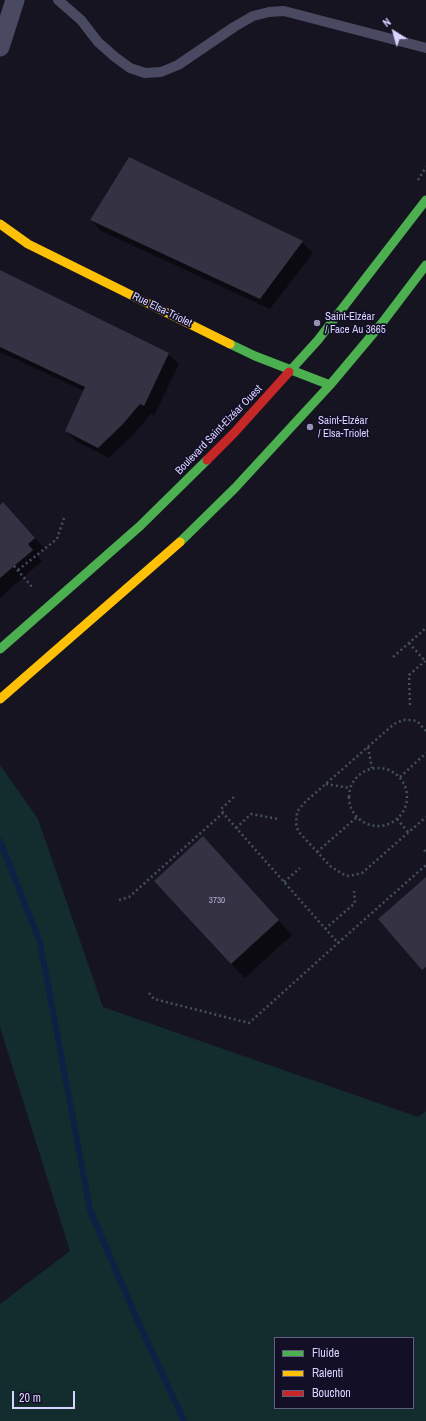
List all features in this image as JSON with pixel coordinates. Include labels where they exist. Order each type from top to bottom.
[{"type":"street","points":[[0,47],[15,0]]},
{"type":"street","name":"Boulevard Saint-Elzéar Ouest","points":[[0,649],[168,500],[201,467],[291,371],[339,314],[426,200]]},
{"type":"street","name":"Rue Elsa-Triolet","points":[[0,224],[28,244],[255,356],[330,385]]},
{"type":"street","points":[[0,699],[177,544],[235,488],[330,385],[382,323],[426,265]]},
{"type":"lane","points":[[58,0],[81,20],[98,42],[114,57],[130,68],[145,73],[161,72],[178,65],[234,27],[253,16],[269,12],[284,11],[426,48]]},
{"type":"path","points":[[419,178],[426,168]]},
{"type":"path","points":[[18,570],[57,539],[64,518]]},
{"type":"path","points":[[14,566],[32,587]]},
{"type":"path","points":[[394,657],[426,628]]},
{"type":"path","points":[[409,643],[425,662],[409,675],[410,705]]},
{"type":"path","points":[[426,731],[417,721],[403,720],[394,724],[304,803],[297,812],[298,831],[338,872],[346,876],[354,876],[362,873],[426,817]]},
{"type":"path","points":[[368,747],[372,768]]},
{"type":"path","points":[[400,777],[426,753]]},
{"type":"path","points":[[372,768],[384,768],[393,771],[400,777],[405,785],[407,803],[404,812],[398,819],[389,824],[379,826],[368,825],[357,817],[349,803],[350,788],[358,775],[372,768]]},
{"type":"path","points":[[325,784],[350,788]]},
{"type":"path","points":[[235,796],[220,809],[338,943]]},
{"type":"path","points":[[119,900],[129,897],[223,813]]},
{"type":"path","points":[[236,828],[252,814],[278,819]]},
{"type":"path","points":[[317,852],[357,817]]},
{"type":"path","points":[[398,819],[408,832]]},
{"type":"path","points":[[149,993],[154,999],[249,1023],[426,865]]},
{"type":"path","points":[[284,882],[300,868]]},
{"type":"path","points":[[325,929],[354,903],[354,891]]},
{"type":"green space","points":[[0,765],[38,819],[103,1007],[418,1117],[426,1111],[426,1421],[0,1421],[0,1304],[70,1251],[0,1027]]},
{"type":"building","points":[[129,157],[303,241],[260,299],[90,220]]},
{"type":"building","points":[[0,270],[169,353],[144,406],[140,404],[122,425],[98,448],[65,431],[85,387],[0,347]]},
{"type":"building","points":[[3,502],[35,538],[28,544],[33,550],[0,578],[0,505]]},
{"type":"building","points":[[203,836],[279,920],[231,964],[154,881]]},
{"type":"building","points":[[426,877],[426,967],[422,970],[378,919]]},
{"type":"waterway","points":[[0,841],[40,942],[90,1210],[137,1319],[184,1421]]},
{"type":"traffic: fast","points":[[289,372],[318,340],[426,200]]},
{"type":"traffic: fast","points":[[180,542],[235,488],[330,385],[382,323],[426,265]]},
{"type":"traffic: fast","points":[[230,344],[255,356],[330,385]]},
{"type":"traffic: fast","points":[[0,649],[140,526],[207,460]]},
{"type":"traffic: slow","points":[[0,224],[28,244],[230,344]]},
{"type":"traffic: slow","points":[[0,699],[180,542]]},
{"type":"traffic: jam","points":[[207,460],[234,433],[289,372]]},
{"type":"place","name":"Saint-Elzéar / Face Au 3665","points":[[317,323]]},
{"type":"place","name":"Saint-Elzéar / Elsa-Triolet","points":[[310,427]]}]
